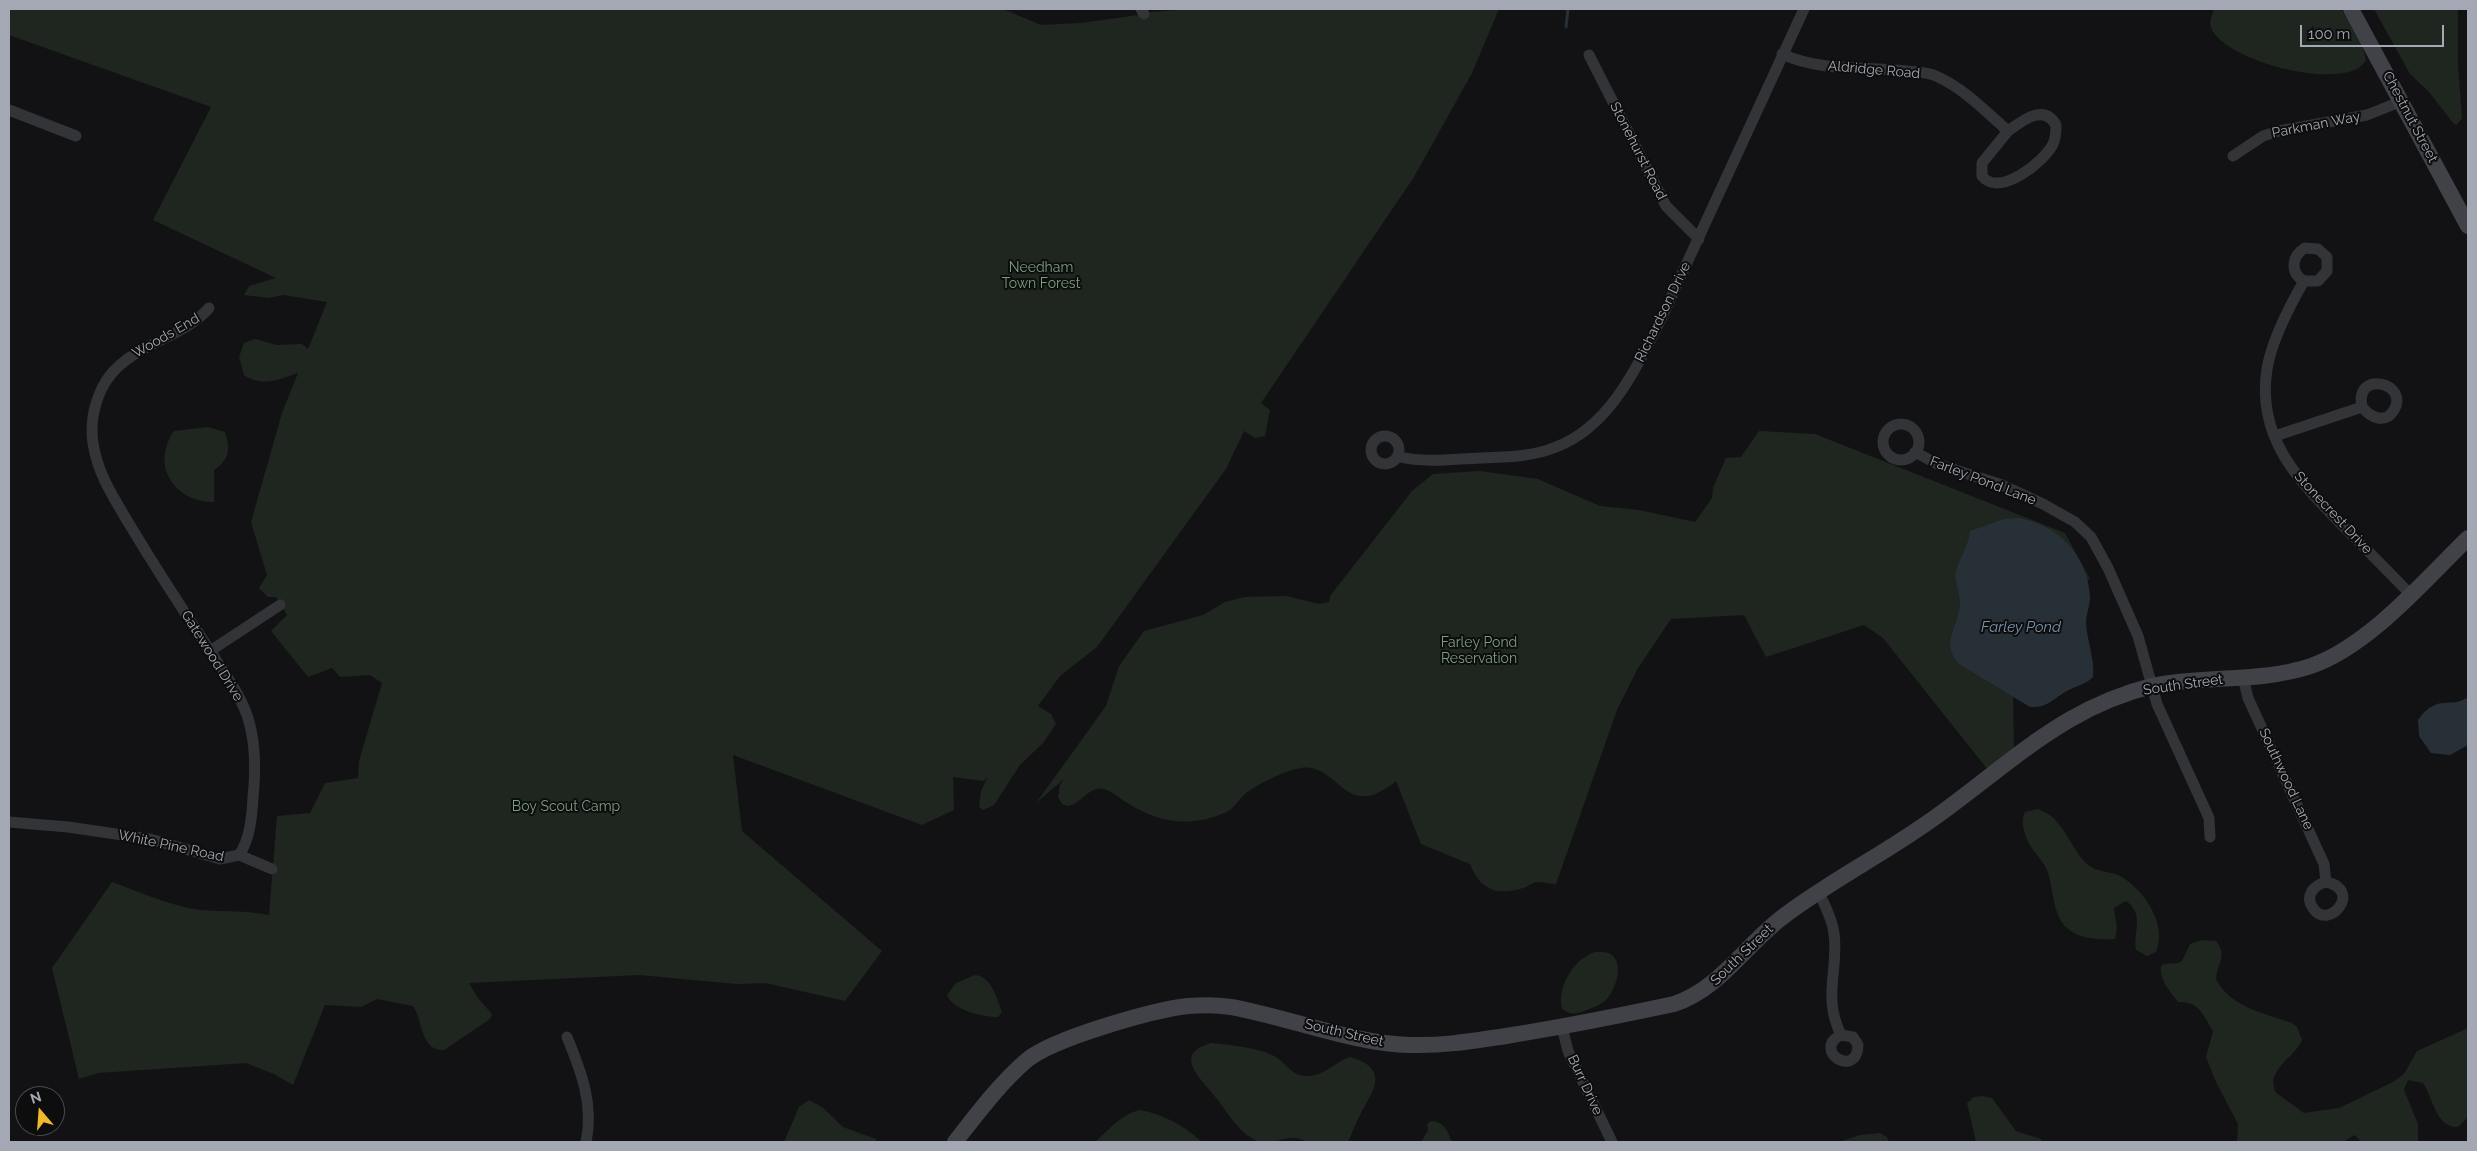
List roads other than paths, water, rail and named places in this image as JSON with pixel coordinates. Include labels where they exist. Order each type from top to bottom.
[{"type":"street","name":"Richardson Drive","points":[[1400,457],[1424,461],[1529,454],[1555,448],[1588,429],[1616,398],[1638,365],[1699,239],[1804,9]]},
{"type":"street","name":"Chestnut Street","points":[[2351,9],[2468,226]]},
{"type":"street","name":"Aldridge Road","points":[[1782,54],[1801,62],[1818,65],[1934,75],[1952,84],[1981,105],[2008,131]]},
{"type":"street","name":"Stonehurst Road","points":[[1589,55],[1666,206],[1699,239]]},
{"type":"street","name":"Parkman Way","points":[[2233,156],[2263,136],[2279,131],[2367,116],[2402,101]]},
{"type":"street","points":[[9,110],[76,136]]},
{"type":"street","points":[[2032,115],[2044,115],[2051,118],[2056,125],[2053,144],[2041,159],[2017,177],[2000,183],[1991,183],[1982,176],[1982,163],[2008,131],[2032,115]]},
{"type":"street","name":"Stonecrest Drive","points":[[2304,281],[2276,340],[2267,369],[2266,402],[2275,436],[2283,457],[2307,489],[2410,594]]},
{"type":"street","name":"Woods End","points":[[115,500],[100,469],[93,444],[93,415],[103,386],[108,377],[129,357],[193,323],[209,308]]},
{"type":"street","points":[[2275,436],[2362,407]]},
{"type":"street","name":"Farley Pond Lane","points":[[1915,452],[1937,464],[2002,485],[2043,504],[2075,522],[2091,537],[2108,568],[2138,636],[2152,686]]},
{"type":"street","name":"Gatewood Drive","points":[[115,500],[239,696],[246,714],[254,741],[255,775],[250,824],[239,856]]},
{"type":"street","name":"South Street","points":[[955,1142],[1001,1087],[1027,1060],[1054,1044],[1137,1017],[1177,1008],[1191,1006],[1230,1007],[1377,1042],[1446,1046],[1562,1027],[1674,1004],[1697,996],[1778,921],[1926,823],[2001,766],[2066,722],[2105,701],[2152,686],[2298,669],[2334,656],[2369,633],[2468,538]]},
{"type":"street","points":[[210,651],[280,605]]},
{"type":"street","name":"Southwood Lane","points":[[2242,677],[2248,698],[2320,853],[2326,882]]},
{"type":"street","points":[[2152,686],[2169,734],[2209,818],[2210,837]]},
{"type":"street","name":"White Pine Road","points":[[9,822],[68,827],[150,839],[220,858],[239,856],[272,869]]},
{"type":"street","points":[[1819,893],[1834,930],[1830,1000],[1841,1035]]},
{"type":"street","name":"Burr Drive","points":[[1562,1027],[1568,1051],[1612,1142]]},
{"type":"street","points":[[567,1037],[586,1089],[589,1121],[586,1142]]},
{"type":"water","name":"Farley Pond","points":[[2018,518],[2032,521],[2045,527],[2068,544],[2077,555],[2083,568],[2088,582],[2090,597],[2086,623],[2093,664],[2093,677],[2049,703],[2036,707],[2030,707],[1959,664],[1953,656],[1951,648],[1952,634],[1960,602],[1956,571],[1970,531],[2004,519]]},
{"type":"water","points":[[2468,697],[2468,745],[2450,755],[2431,753],[2419,736],[2418,720],[2432,706],[2462,701]]},
{"type":"waterway","points":[[1566,27],[1568,9]]},
{"type":"park label","name":"Needham Town Forest","points":[[1041,276]]},
{"type":"park label","name":"Farley Pond Reservation","points":[[1479,652]]},
{"type":"park label","name":"Boy Scout Camp","points":[[566,807]]}]
